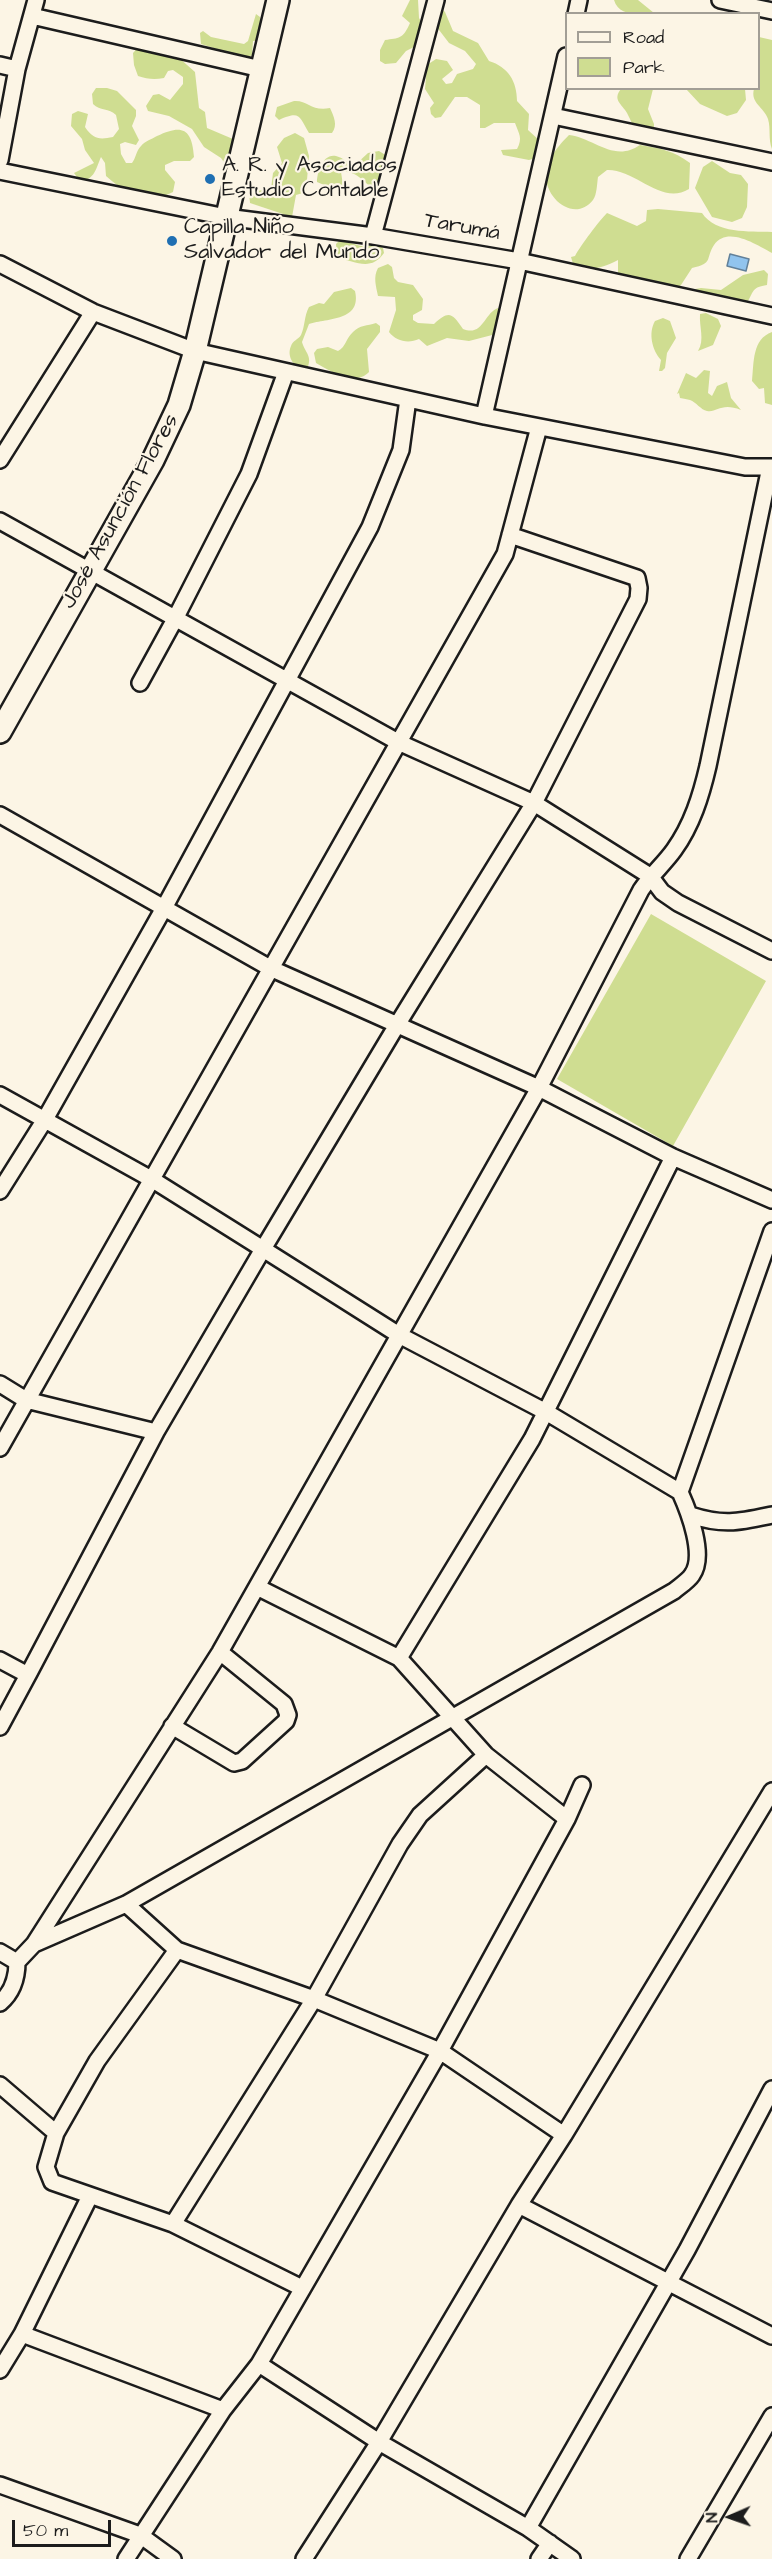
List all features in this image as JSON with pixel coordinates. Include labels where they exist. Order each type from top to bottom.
[{"type":"street","points":[[0,160],[17,69],[36,0]]},
{"type":"street","name":"José Asunción Flores","points":[[0,732],[153,460],[179,405],[195,351],[278,0]]},
{"type":"street","points":[[373,236],[436,0]]},
{"type":"street","points":[[720,0],[772,11]]},
{"type":"street","points":[[32,16],[261,69]]},
{"type":"street","points":[[0,65],[17,69]]},
{"type":"street","points":[[484,416],[565,65]]},
{"type":"street","points":[[553,116],[772,162]]},
{"type":"street","name":"Tarumá","points":[[0,171],[226,217],[373,236],[519,261],[772,316]]},
{"type":"street","points":[[0,264],[93,312],[195,351],[484,416],[745,467],[771,467],[701,796],[674,850],[650,876],[539,1088],[220,1652],[34,1944],[17,1962],[17,1973],[10,1995],[0,2002]]},
{"type":"street","points":[[0,460],[93,312]]},
{"type":"street","points":[[140,683],[176,619],[249,474],[286,372]]},
{"type":"street","points":[[0,1191],[45,1120],[164,908],[370,527],[401,450],[408,399]]},
{"type":"street","points":[[0,1448],[505,554],[539,427]]},
{"type":"street","points":[[0,521],[398,742],[534,803],[650,876],[662,892],[678,903],[772,951]]},
{"type":"street","points":[[0,1727],[156,1432],[397,1024],[534,803],[638,599],[637,578],[510,535]]},
{"type":"street","points":[[0,815],[270,968],[539,1088],[673,1157],[772,1200]]},
{"type":"street","points":[[0,1095],[153,1180],[399,1335],[546,1412],[680,1492],[690,1515],[698,1559],[691,1577],[674,1591],[126,1904],[34,1944]]},
{"type":"street","points":[[399,1658],[532,1439],[673,1157]]},
{"type":"street","points":[[680,1492],[772,1231]]},
{"type":"street","points":[[0,1384],[26,1400],[156,1432]]},
{"type":"street","points":[[690,1515],[710,1521],[733,1523],[766,1516],[772,1508]]},
{"type":"street","points":[[257,1587],[399,1658],[486,1755],[567,1819]]},
{"type":"street","points":[[172,1726],[234,1763],[242,1761],[285,1721],[288,1715],[284,1704],[220,1652]]},
{"type":"street","points":[[0,1660],[28,1675]]},
{"type":"street","points":[[172,2224],[314,1999],[400,1844],[420,1815],[486,1755]]},
{"type":"street","points":[[126,2559],[223,2410],[259,2364],[440,2050],[567,1819],[582,1785]]},
{"type":"street","points":[[304,2559],[379,2442],[519,2205],[564,2135],[772,1791]]},
{"type":"street","points":[[126,1904],[177,1950],[314,1999],[440,2050],[564,2135]]},
{"type":"street","points":[[177,1950],[97,2061],[56,2133],[47,2159],[48,2174],[52,2182],[172,2224],[302,2288]]},
{"type":"street","points":[[0,1952],[17,1962]]},
{"type":"street","points":[[0,2085],[56,2133]]},
{"type":"street","points":[[528,2528],[668,2283],[772,2089]]},
{"type":"street","points":[[0,2370],[22,2334],[90,2196]]},
{"type":"street","points":[[519,2205],[772,2336]]},
{"type":"street","points":[[22,2334],[223,2410]]},
{"type":"street","points":[[259,2364],[379,2442],[528,2528],[572,2559]]},
{"type":"street","points":[[688,2559],[772,2416]]},
{"type":"street","points":[[0,2485],[140,2535],[173,2559]]},
{"type":"street","points":[[539,2559],[550,2543]]},
{"type":"green space","points":[[410,0],[418,0],[419,18],[424,27],[416,46],[406,51],[396,63],[385,64],[380,61],[380,50],[385,40],[400,37],[405,32],[410,23],[402,16]]},
{"type":"green space","points":[[614,0],[638,0],[653,12],[625,12]]},
{"type":"green space","points":[[441,8],[453,31],[478,43],[489,61],[501,67],[510,76],[517,94],[517,101],[529,114],[528,130],[540,141],[539,157],[529,160],[503,155],[501,150],[517,149],[519,145],[520,136],[515,123],[494,123],[480,128],[480,105],[467,97],[455,97],[441,117],[435,118],[431,114],[430,108],[434,103],[425,89],[427,65],[436,59],[447,61],[453,70],[442,79],[446,84],[452,83],[457,74],[473,69],[476,64],[465,51],[449,43],[436,26]]},
{"type":"green space","points":[[256,14],[264,26],[258,33],[257,41],[253,41],[252,55],[248,59],[201,44],[200,33],[203,31],[211,37],[244,44],[248,41]]},
{"type":"green space","points":[[760,37],[772,40],[772,149],[768,119],[753,94],[754,90],[760,90]]},
{"type":"green space","points":[[140,45],[178,57],[195,72],[199,108],[205,112],[207,128],[240,142],[228,168],[221,158],[204,147],[192,129],[169,116],[148,111],[146,106],[153,95],[159,94],[170,100],[183,84],[183,77],[173,70],[168,71],[164,78],[151,79],[138,76],[133,53]]},
{"type":"green space","points":[[96,88],[117,91],[136,110],[132,126],[139,140],[136,145],[125,142],[120,144],[121,154],[126,163],[132,163],[141,146],[157,136],[173,130],[184,131],[188,134],[194,157],[190,161],[174,161],[165,165],[165,170],[175,182],[173,192],[154,198],[129,193],[106,176],[105,163],[101,157],[94,173],[89,178],[80,181],[74,173],[94,163],[85,150],[82,139],[71,126],[72,114],[78,111],[88,114],[85,127],[97,138],[113,137],[119,129],[116,115],[93,104],[92,94]]},
{"type":"green space","points":[[620,90],[653,90],[648,109],[654,124],[654,135],[638,136],[619,102],[618,93]]},
{"type":"green space","points":[[687,90],[745,90],[746,100],[737,113],[727,116],[700,104]]},
{"type":"green space","points":[[294,101],[324,109],[330,108],[335,124],[332,133],[309,133],[301,119],[296,116],[279,120],[275,116],[277,107]]},
{"type":"green space","points":[[295,133],[304,138],[309,156],[306,192],[296,195],[292,217],[250,203],[249,192],[271,189],[273,173],[282,163],[277,147],[284,138]]},
{"type":"green space","points":[[569,135],[613,151],[631,150],[640,145],[672,153],[690,163],[689,189],[679,193],[668,193],[618,171],[607,170],[598,177],[593,200],[586,207],[570,209],[556,200],[550,192],[546,175],[551,158]]},
{"type":"green space","points":[[379,151],[387,156],[381,193],[358,176],[348,172],[341,172],[343,185],[329,187],[317,182],[318,173],[324,160],[328,157],[336,156],[355,165],[368,153]]},
{"type":"green space","points":[[712,161],[730,173],[741,175],[748,184],[747,207],[742,218],[732,222],[712,217],[695,188],[703,167]]},
{"type":"green space","points":[[647,210],[702,213],[708,220],[724,228],[772,232],[772,253],[743,239],[727,237],[720,239],[711,250],[708,260],[692,268],[681,285],[670,293],[618,280],[618,260],[596,268],[574,267],[571,257],[575,256],[607,213],[637,226],[646,221]]},
{"type":"green space","points":[[340,240],[361,246],[378,245],[383,248],[384,253],[379,259],[368,264],[337,258],[336,244]]},
{"type":"green space","points":[[388,264],[392,267],[394,278],[398,282],[413,285],[423,299],[422,310],[413,315],[413,320],[418,323],[434,324],[450,315],[463,329],[470,331],[479,327],[498,308],[502,313],[496,334],[469,341],[447,338],[427,346],[419,339],[402,341],[395,338],[389,332],[396,310],[395,297],[378,296],[375,282],[378,268]]},
{"type":"green space","points":[[764,270],[768,274],[767,285],[756,288],[748,301],[742,302],[753,316],[749,320],[738,318],[684,291],[701,288],[721,290],[743,275]]},
{"type":"green space","points":[[351,288],[355,291],[356,301],[353,308],[349,313],[334,319],[309,324],[302,342],[309,358],[309,365],[307,369],[303,369],[295,365],[290,350],[293,342],[301,335],[309,307],[319,303],[324,304],[334,292]]},
{"type":"green space","points":[[706,313],[718,319],[721,326],[713,345],[698,351],[701,338],[700,314]]},
{"type":"green space","points":[[663,318],[670,321],[676,338],[667,353],[665,368],[659,371],[661,360],[653,346],[651,336],[655,321]]},
{"type":"green space","points":[[376,323],[380,326],[380,332],[367,349],[369,372],[363,376],[350,378],[342,376],[316,363],[314,353],[317,349],[328,347],[338,351],[356,330]]},
{"type":"green space","points":[[772,332],[772,405],[765,403],[764,388],[759,389],[752,381],[757,346],[765,335]]},
{"type":"green space","points":[[704,370],[710,371],[708,393],[712,396],[717,386],[727,382],[731,398],[741,410],[724,407],[707,411],[692,401],[680,398],[679,393],[677,394],[686,373],[696,378]]},
{"type":"green space","points":[[651,914],[766,981],[673,1146],[557,1079]]},
{"type":"water","points":[[730,254],[749,259],[746,271],[727,266]]},
{"type":"place","name":"A. R. y Asociados Estudio Contable","points":[[210,179]]},
{"type":"place","name":"Capilla Niño Salvador del Mundo","points":[[172,241]]}]
